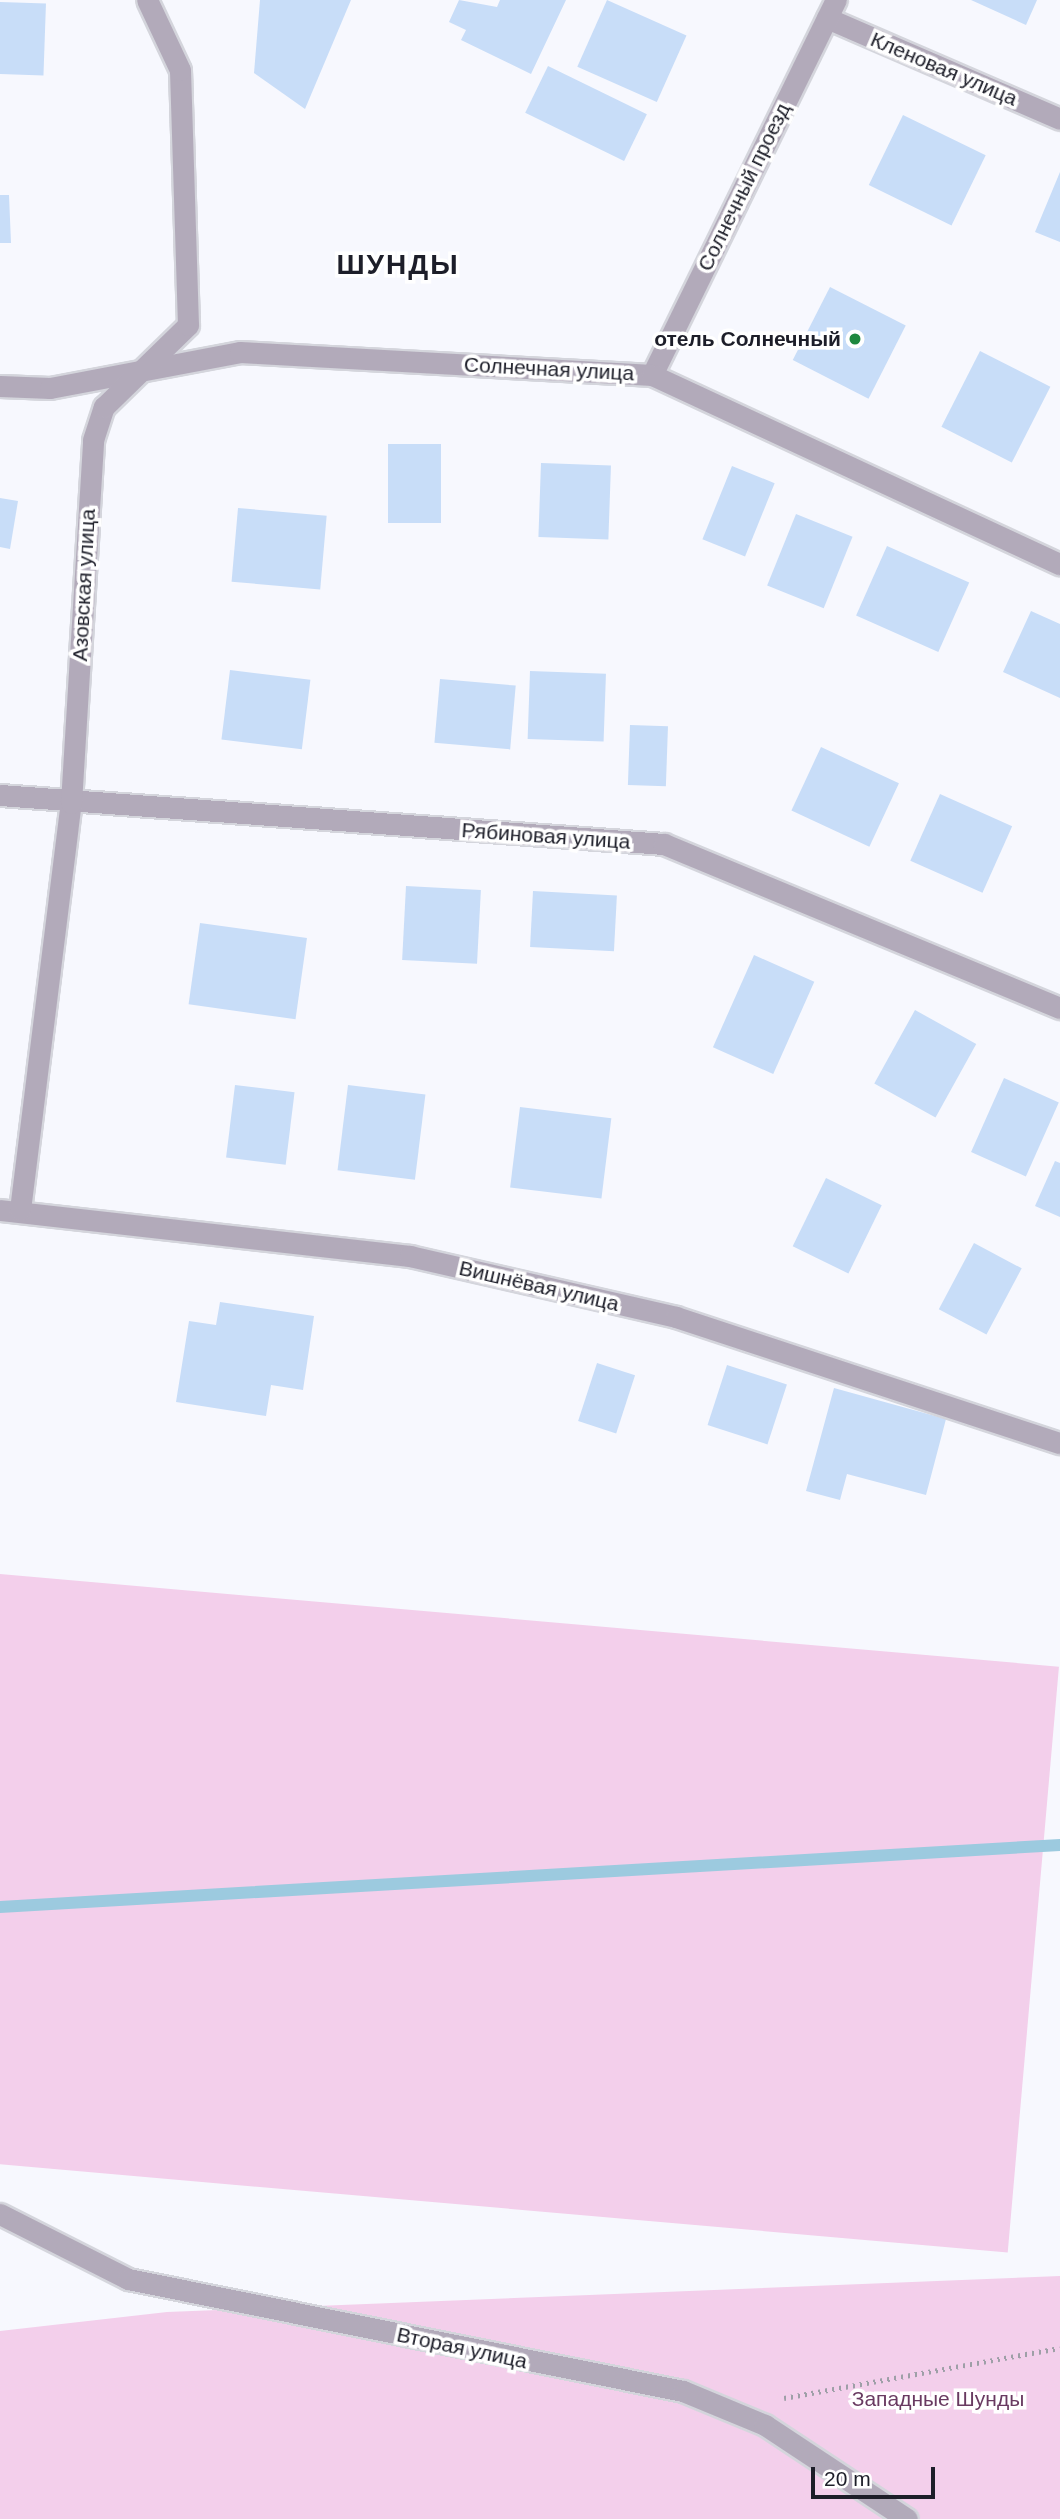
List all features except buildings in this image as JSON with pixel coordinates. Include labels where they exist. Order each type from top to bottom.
[{"type":"street","name":"Азовская улица","points":[[10,1210],[71,803],[93,440],[104,407],[139,367],[188,325],[180,70],[147,0]]},
{"type":"street","name":"Кленовая улица","points":[[832,9],[1060,119]]},
{"type":"street","name":"Солнечный проезд","points":[[652,375],[832,9]]},
{"type":"street","name":"Солнечная улица","points":[[0,386],[50,388],[139,367],[240,352],[652,375],[1060,564]]},
{"type":"street","name":"Рябиновая улица","points":[[0,795],[71,803],[664,844],[1060,1008]]},
{"type":"street","name":"Вишнёвая улица","points":[[10,1210],[449,1265],[676,1317],[1060,1443]]},
{"type":"street","name":"Вторая улица","points":[[0,2214],[128,2279],[683,2391],[765,2425],[908,2519]]},
{"type":"path","points":[[779,2399],[1060,2348]]},
{"type":"green space","points":[[0,1574],[1059,1667],[1008,2252],[0,2164]]},
{"type":"green space","name":"Западные Шунды","points":[[1060,2276],[1060,2519],[0,2519],[0,2331],[167,2312]]},
{"type":"waterway","points":[[0,1907],[1060,1845]]},
{"type":"place","name":"отель Солнечный","points":[[855,339]]},
{"type":"district","name":"ШУНДЫ","points":[[398,265]]}]
